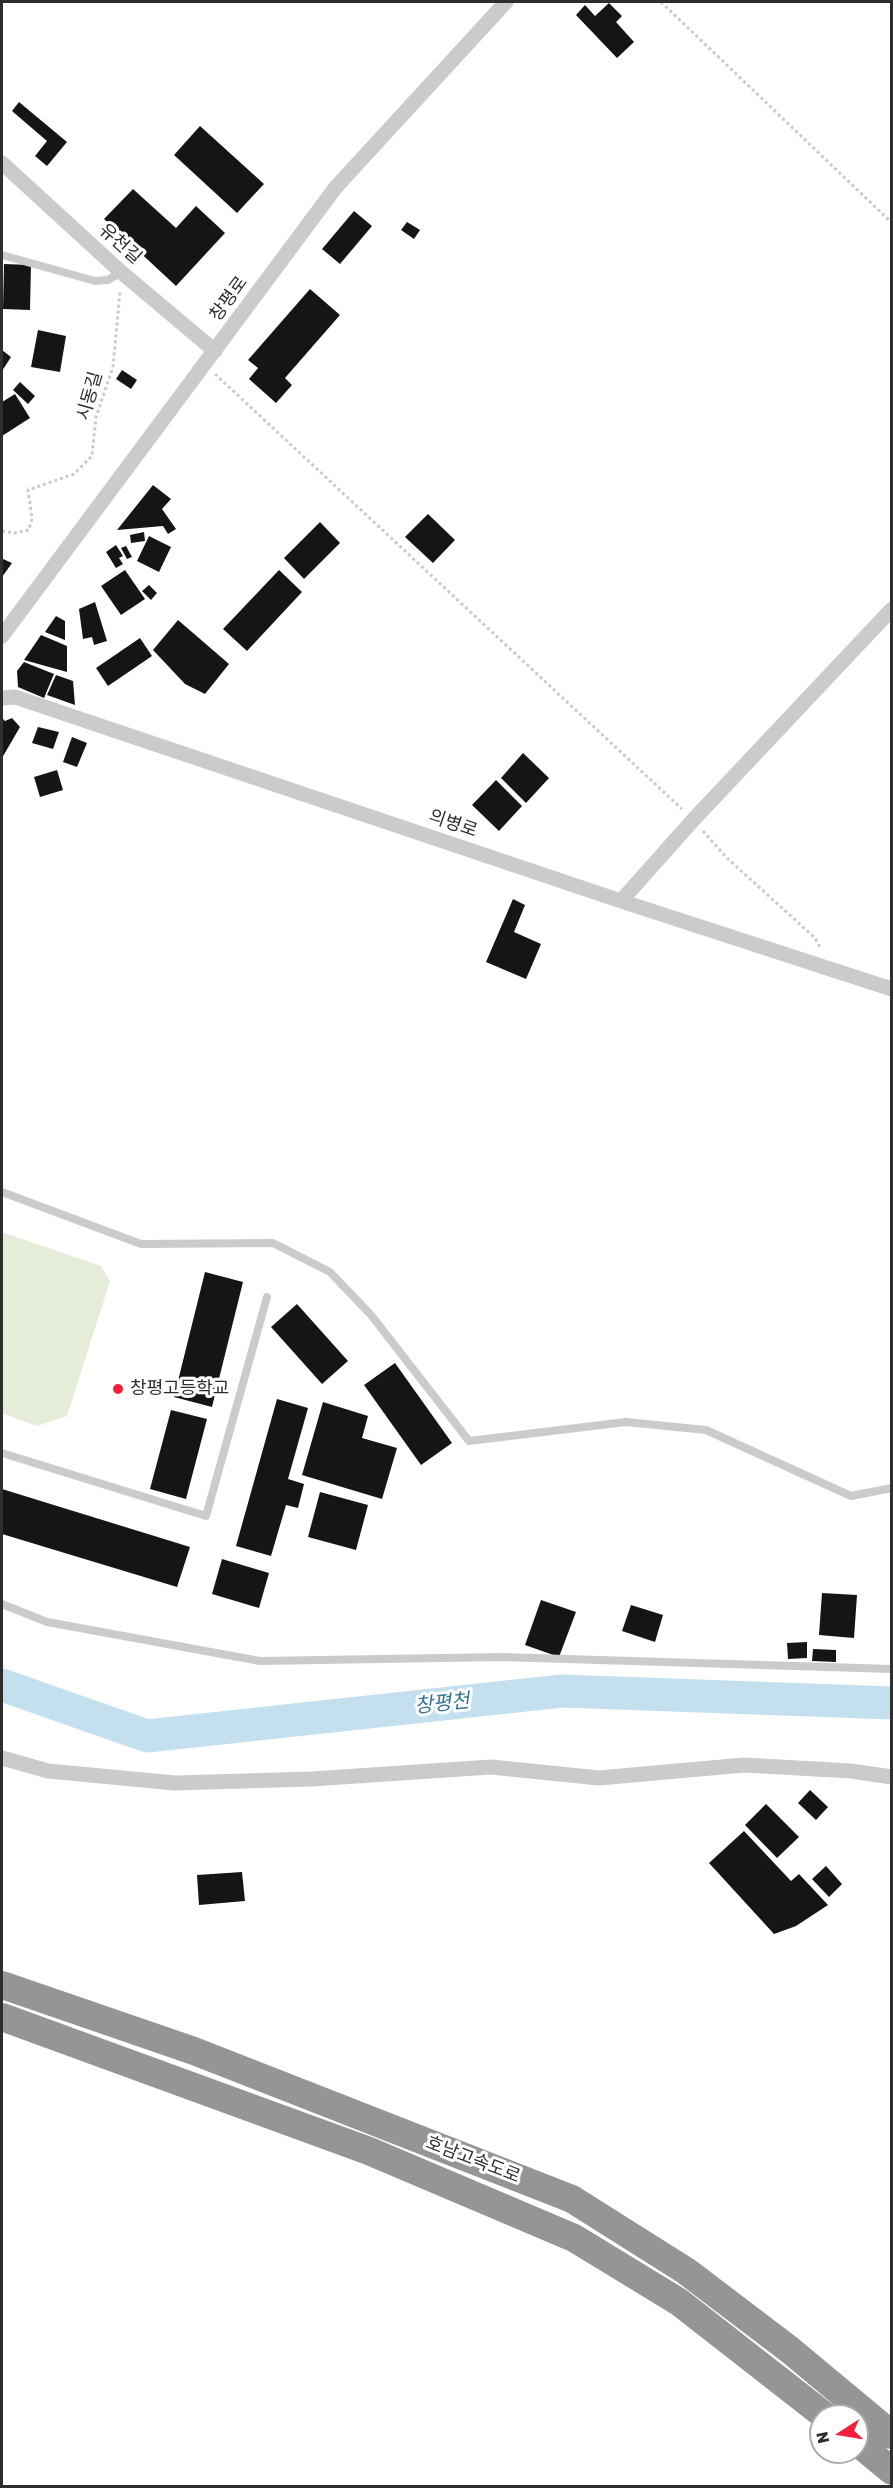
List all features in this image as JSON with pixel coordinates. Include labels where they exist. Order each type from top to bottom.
[{"type":"highway","name":"호남고속도로","points":[[2,1985],[195,2051],[572,2199],[686,2271],[790,2350],[891,2435]]},
{"type":"highway","name":"호남고속도로","points":[[2,2017],[369,2151],[574,2238],[679,2302],[810,2404]]},
{"type":"highway","points":[[869,2452],[891,2471]]},
{"type":"street","name":"창평로","points":[[2,636],[336,187],[506,2]]},
{"type":"street","name":"유천길","points":[[2,163],[122,272],[215,351]]},
{"type":"street","points":[[621,901],[694,819],[891,609]]},
{"type":"street","name":"의병로","points":[[2,698],[15,697],[621,901],[891,988]]},
{"type":"street","points":[[2,1758],[48,1771],[175,1784],[312,1779],[491,1767],[599,1778],[744,1765],[851,1771],[891,1777]]},
{"type":"lane","points":[[2,255],[95,281],[108,280],[122,272]]},
{"type":"lane","points":[[2,1192],[141,1244],[273,1243],[330,1272],[371,1315],[469,1441],[626,1422],[706,1430],[851,1496],[891,1488]]},
{"type":"lane","points":[[2,1453],[206,1516],[267,1297]]},
{"type":"lane","points":[[2,1604],[47,1622],[260,1661],[501,1657],[891,1669]]},
{"type":"path","points":[[661,2],[891,223]]},
{"type":"path","name":"시동길","points":[[2,531],[14,533],[28,530],[32,518],[28,490],[74,474],[92,456],[96,417],[112,367],[122,272]]},
{"type":"path","points":[[205,364],[289,445],[694,819],[727,858],[815,938],[824,952],[821,964]]},
{"type":"green space","points":[[2,1232],[101,1266],[110,1281],[67,1416],[37,1426],[2,1413]]},
{"type":"building","points":[[609,3],[622,16],[616,22],[634,42],[617,58],[576,15],[585,5],[595,16]]},
{"type":"building","points":[[19,102],[67,142],[47,166],[35,156],[47,141],[12,111]]},
{"type":"building","points":[[200,126],[264,184],[237,213],[174,155]]},
{"type":"building","points":[[133,189],[176,228],[196,206],[225,233],[176,286],[104,219]]},
{"type":"building","points":[[354,211],[372,226],[340,264],[322,249]]},
{"type":"building","points":[[407,222],[420,230],[414,239],[401,230]]},
{"type":"building","points":[[4,264],[31,265],[30,310],[3,309]]},
{"type":"building","points":[[310,289],[340,315],[285,378],[292,385],[276,403],[249,379],[258,368],[248,360]]},
{"type":"building","points":[[38,330],[66,336],[60,372],[31,367]]},
{"type":"building","points":[[2,350],[11,357],[2,371]]},
{"type":"building","points":[[122,370],[137,380],[131,389],[116,379]]},
{"type":"building","points":[[20,382],[35,396],[28,404],[13,390]]},
{"type":"building","points":[[15,394],[30,418],[2,436],[2,402]]},
{"type":"building","points":[[153,485],[171,499],[162,509],[176,529],[168,534],[163,526],[117,530]]},
{"type":"building","points":[[428,514],[455,540],[433,563],[405,537]]},
{"type":"building","points":[[320,522],[340,543],[304,579],[284,558]]},
{"type":"building","points":[[144,532],[145,541],[131,543],[130,535]]},
{"type":"building","points":[[149,536],[171,547],[159,572],[137,561]]},
{"type":"building","points":[[116,545],[123,556],[119,558],[123,564],[116,568],[106,552]]},
{"type":"building","points":[[126,546],[132,557],[127,559],[121,548]]},
{"type":"building","points":[[3,559],[12,563],[2,577],[2,561]]},
{"type":"building","points":[[125,570],[145,599],[121,615],[101,586]]},
{"type":"building","points":[[279,570],[302,592],[247,651],[223,629]]},
{"type":"building","points":[[149,585],[157,593],[151,600],[142,591]]},
{"type":"building","points":[[95,602],[107,641],[94,645],[92,637],[83,639],[79,609]]},
{"type":"building","points":[[56,616],[65,621],[65,640],[45,632]]},
{"type":"building","points":[[178,620],[229,664],[205,694],[185,684],[153,650]]},
{"type":"building","points":[[41,635],[67,646],[67,672],[24,660]]},
{"type":"building","points":[[140,638],[152,656],[108,686],[96,668]]},
{"type":"building","points":[[24,662],[54,674],[44,698],[18,687],[17,671]]},
{"type":"building","points":[[56,675],[73,681],[75,705],[47,695]]},
{"type":"building","points":[[2,718],[5,721],[12,718],[20,727],[2,758]]},
{"type":"building","points":[[38,727],[59,732],[53,749],[32,743]]},
{"type":"building","points":[[72,737],[87,743],[77,767],[63,762]]},
{"type":"building","points":[[523,753],[549,778],[526,803],[501,778]]},
{"type":"building","points":[[57,770],[63,790],[40,797],[34,777]]},
{"type":"building","points":[[496,780],[522,806],[499,831],[472,805]]},
{"type":"building","points":[[513,899],[525,905],[514,932],[541,944],[526,979],[486,962]]},
{"type":"building","points":[[205,1272],[243,1282],[212,1407],[174,1397]]},
{"type":"building","points":[[297,1304],[348,1361],[322,1384],[271,1327]]},
{"type":"building","points":[[395,1363],[452,1443],[421,1465],[364,1385]]},
{"type":"building","points":[[277,1399],[308,1408],[288,1479],[304,1484],[298,1508],[286,1505],[271,1556],[236,1546]]},
{"type":"building","points":[[323,1402],[368,1416],[362,1438],[397,1448],[382,1499],[302,1475]]},
{"type":"building","points":[[171,1410],[207,1419],[186,1499],[150,1489]]},
{"type":"building","points":[[2,1489],[190,1547],[177,1587],[2,1534]]},
{"type":"building","points":[[320,1492],[368,1505],[356,1550],[308,1537]]},
{"type":"building","points":[[222,1559],[269,1573],[259,1608],[212,1594]]},
{"type":"building","points":[[822,1593],[857,1595],[854,1638],[819,1635]]},
{"type":"building","points":[[541,1600],[576,1612],[559,1657],[525,1645]]},
{"type":"building","points":[[631,1605],[663,1615],[655,1642],[622,1631]]},
{"type":"building","points":[[807,1642],[807,1658],[788,1659],[787,1643]]},
{"type":"building","points":[[813,1649],[836,1650],[836,1662],[812,1661]]},
{"type":"building","points":[[810,1790],[828,1807],[816,1820],[798,1803]]},
{"type":"building","points":[[766,1804],[799,1837],[777,1858],[745,1825]]},
{"type":"building","points":[[744,1831],[791,1881],[799,1874],[828,1905],[796,1926],[774,1934],[709,1863]]},
{"type":"building","points":[[826,1866],[842,1884],[829,1897],[812,1879]]},
{"type":"building","points":[[242,1872],[245,1901],[199,1905],[197,1875]]},
{"type":"waterway","name":"창평천","points":[[2,1685],[147,1736],[562,1691],[892,1703]]},
{"type":"place","name":"창평고등학교","points":[[118,1389]]}]
